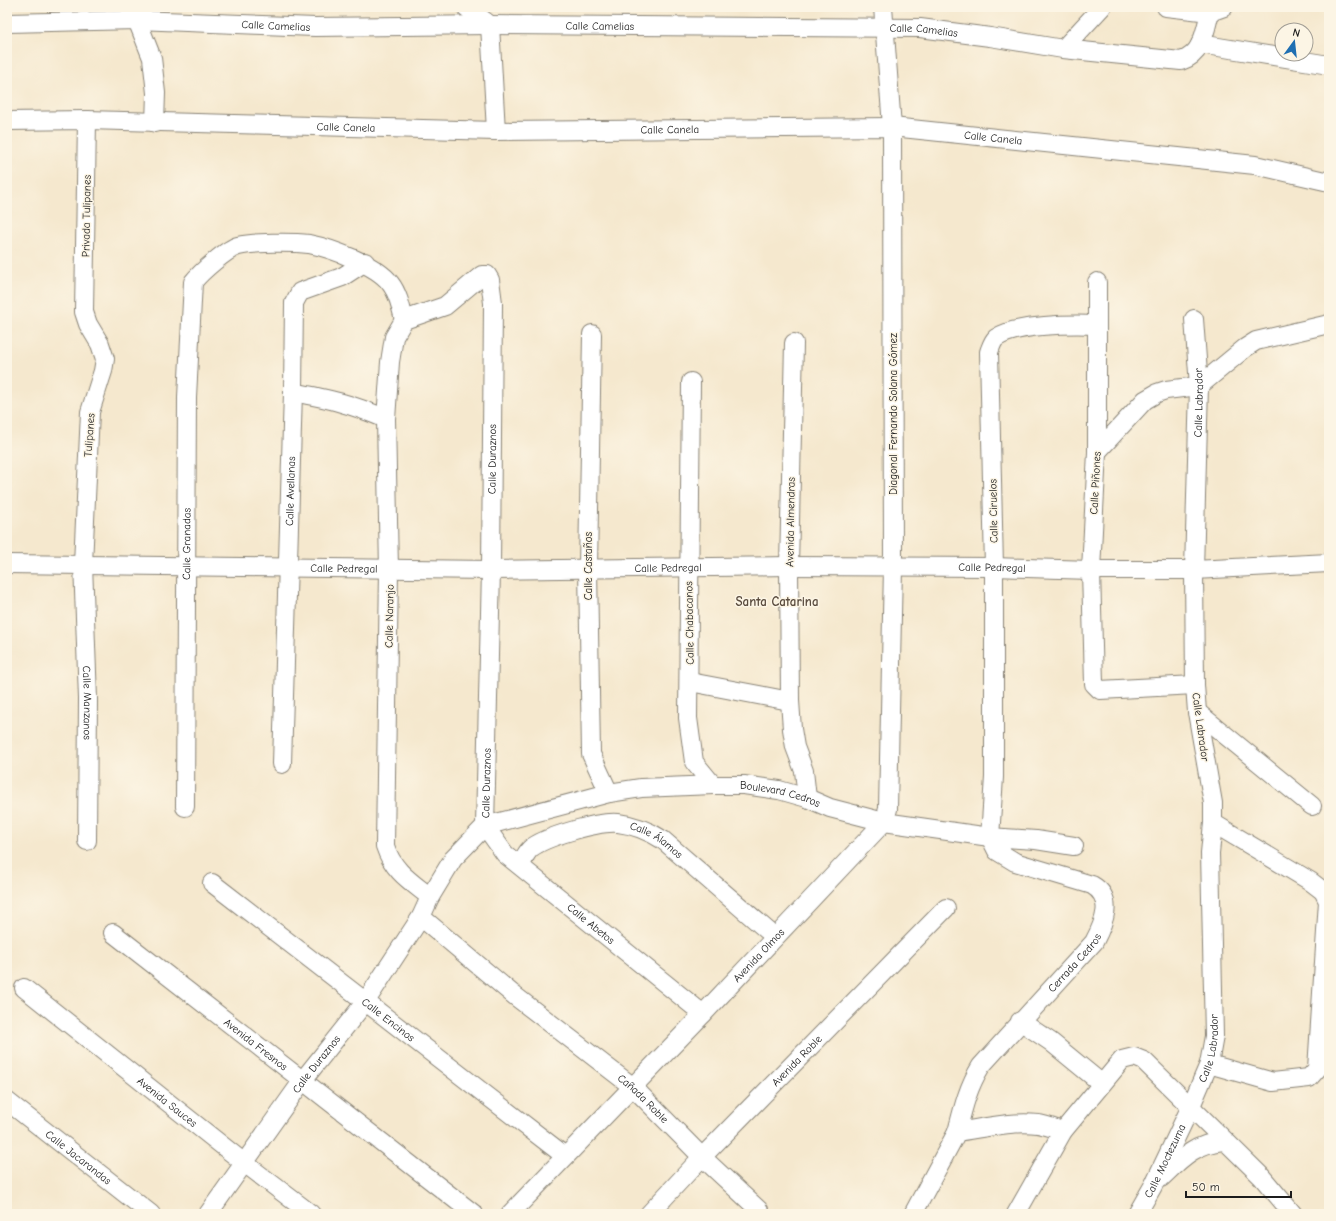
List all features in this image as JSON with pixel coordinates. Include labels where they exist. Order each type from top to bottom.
[{"type":"street","points":[[466,7],[490,25],[496,131]]},
{"type":"street","name":"Diagonal Fernando Solana Gómez","points":[[883,7],[892,127],[893,567],[888,809],[884,822]]},
{"type":"street","points":[[1063,49],[1102,7]]},
{"type":"street","points":[[1166,7],[1217,9],[1195,51]]},
{"type":"street","points":[[136,20],[152,58],[156,92],[155,123]]},
{"type":"street","name":"Calle Camelias","points":[[7,23],[136,20],[376,28],[490,25],[920,28],[990,36],[1063,49],[1181,61],[1195,51],[1329,65]]},
{"type":"street","name":"Calle Canela","points":[[7,121],[87,120],[496,131],[892,127],[1254,165],[1329,182]]},
{"type":"street","name":"Privada Tulipanes","points":[[84,312],[87,120]]},
{"type":"street","name":"Calle Granadas","points":[[185,807],[187,397],[194,282],[202,271],[237,246],[258,244],[308,244],[364,262]]},
{"type":"street","points":[[364,262],[390,282],[399,301],[404,320]]},
{"type":"street","name":"Calle Avellanas","points":[[282,764],[293,392],[294,303],[300,292],[342,277],[364,262]]},
{"type":"street","name":"Calle Duraznos","points":[[208,1214],[243,1162],[303,1080],[366,1000],[420,917],[430,897],[454,859],[485,826],[491,570],[493,303],[490,280],[487,275],[482,275],[445,306],[404,320]]},
{"type":"street","name":"Calle Piñones","points":[[1097,282],[1097,452],[1091,570],[1094,684],[1100,690],[1195,685]]},
{"type":"street","name":"Tulipanes","points":[[83,564],[90,412],[103,372],[105,358],[100,344],[88,324],[84,312]]},
{"type":"street","name":"Calle Labrador","points":[[1191,1106],[1209,1064],[1214,1036],[1210,853],[1213,824],[1213,803],[1197,712],[1195,685],[1194,570],[1199,386],[1194,319]]},
{"type":"street","name":"Calle Naranjo","points":[[404,320],[394,337],[391,355],[386,419],[390,570],[385,846],[390,860],[400,873],[430,897]]},
{"type":"street","name":"Calle Ciruelos","points":[[990,837],[994,777],[994,566],[989,352],[996,339],[1005,334],[1060,324],[1097,325]]},
{"type":"street","points":[[1097,452],[1145,400],[1166,390],[1199,386],[1245,348],[1256,341],[1329,324]]},
{"type":"street","name":"Calle Castaños","points":[[592,334],[588,568],[591,754],[609,793]]},
{"type":"street","name":"Avenida Almendras","points":[[794,343],[789,566],[790,701],[795,748],[804,771],[807,798]]},
{"type":"street","name":"Calle Chabacanos","points":[[691,382],[688,567],[690,682],[688,718],[694,762],[713,785]]},
{"type":"street","points":[[293,392],[338,400],[386,419]]},
{"type":"street","name":"Calle Pedregal","points":[[7,564],[390,570],[789,566],[994,566],[1091,570],[1194,570],[1329,562]]},
{"type":"street","name":"Calle Manzanos","points":[[83,564],[88,699],[87,841]]},
{"type":"street","points":[[690,682],[790,701]]},
{"type":"street","points":[[1197,712],[1312,806]]},
{"type":"street","name":"Boulevard Cedros","points":[[485,826],[609,793],[641,788],[744,785],[765,788],[807,798],[830,808],[884,822],[990,837],[1036,840],[1074,846]]},
{"type":"street","name":"Avenida Olmos","points":[[633,1087],[884,822]]},
{"type":"street","name":"Calle Álamos","points":[[521,865],[526,853],[531,848],[544,841],[601,823],[617,823],[636,826],[652,832],[663,840],[775,937]]},
{"type":"street","points":[[1209,1064],[1273,1082],[1309,1078],[1317,1069],[1328,914],[1328,901],[1322,891],[1310,881],[1213,824]]},
{"type":"street","name":"Calle Abetos","points":[[485,826],[505,854],[521,865],[703,1014]]},
{"type":"street","name":"Cerrada Cedros","points":[[913,1214],[957,1132],[965,1097],[981,1066],[1020,1021],[1094,942],[1103,925],[1106,907],[1103,894],[1098,889],[1092,885],[1015,862],[997,851],[990,837]]},
{"type":"street","name":"Calle Encinos","points":[[212,882],[366,1000],[565,1156]]},
{"type":"street","name":"Avenida Roble","points":[[649,1214],[702,1157],[946,908]]},
{"type":"street","name":"Cañada Roble","points":[[420,917],[515,996],[633,1087],[702,1157],[759,1210],[757,1214]]},
{"type":"street","name":"Avenida Fresnos","points":[[113,933],[474,1214]]},
{"type":"street","name":"Avenida Sauces","points":[[24,988],[243,1162],[311,1214]]},
{"type":"street","points":[[1020,1021],[1051,1042],[1101,1083]]},
{"type":"street","points":[[1016,1214],[1062,1131],[1122,1060],[1134,1057],[1144,1061],[1191,1106],[1223,1141],[1261,1176],[1283,1210]]},
{"type":"street","points":[[510,1214],[633,1087]]},
{"type":"street","name":"Calle Jacarandas","points":[[7,1101],[151,1214]]},
{"type":"street","name":"Calle Moctezuma","points":[[1137,1214],[1153,1186],[1191,1106]]},
{"type":"street","points":[[957,1132],[1000,1125],[1023,1124],[1040,1124],[1062,1131]]},
{"type":"street","points":[[1153,1186],[1194,1148],[1209,1142],[1223,1141]]},
{"type":"district","name":"Santa Catarina","points":[[777,601]]}]
